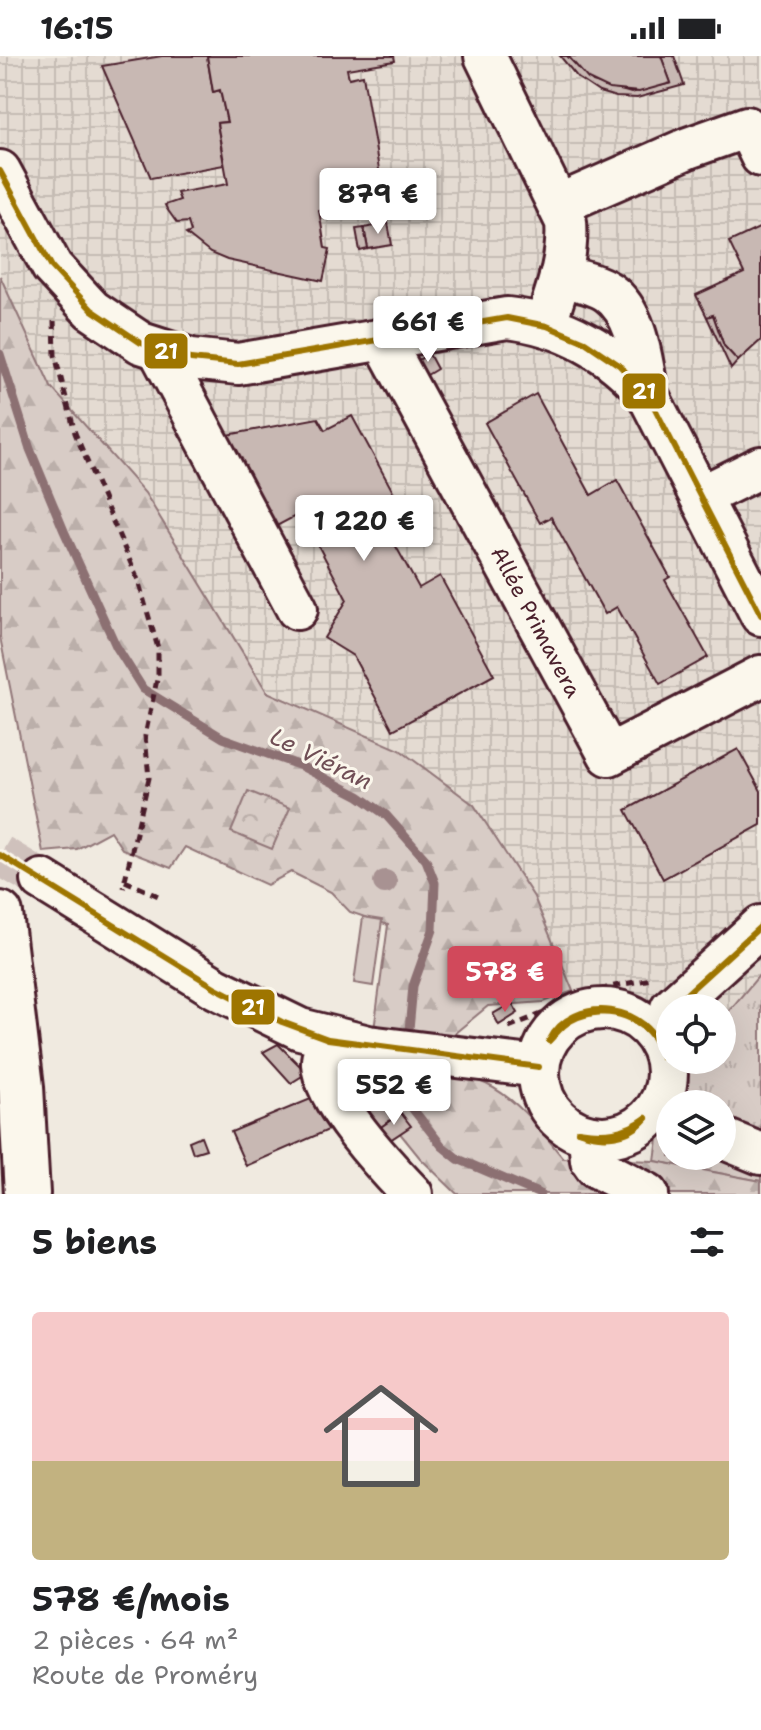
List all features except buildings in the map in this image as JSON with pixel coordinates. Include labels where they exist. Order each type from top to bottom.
[{"type":"highway","points":[[0,914],[21,1087],[27,1194]]},
{"type":"street","points":[[485,56],[566,222],[568,241],[545,325]]},
{"type":"street","points":[[558,205],[688,148],[747,127],[761,156]]},
{"type":"street","points":[[0,171],[52,267],[92,310],[118,329],[159,350],[191,359],[238,364],[507,318],[545,325],[591,345],[633,376],[648,395],[761,615]]},
{"type":"street","points":[[560,276],[607,291],[620,304],[637,338],[648,395]]},
{"type":"street","name":"Allée Primavera","points":[[382,338],[609,755],[761,676]]},
{"type":"street","points":[[159,350],[172,393],[297,609]]},
{"type":"street","points":[[702,496],[761,467]]},
{"type":"street","points":[[42,880],[216,988],[282,1022],[328,1039],[379,1048],[539,1067]]},
{"type":"street","points":[[677,994],[761,926]]},
{"type":"street","points":[[656,1008],[632,1016],[612,1010],[591,1010],[572,1017],[556,1029],[544,1047],[539,1067],[539,1082],[551,1110],[561,1122],[589,1136],[605,1137],[630,1130],[656,1111]]},
{"type":"street","points":[[328,1039],[322,1064],[334,1095],[360,1136],[412,1194]]},
{"type":"street","points":[[589,1136],[591,1160],[596,1167],[648,1194]]},
{"type":"street","points":[[736,1144],[761,1154]]},
{"type":"path","points":[[52,267],[55,355],[75,433],[138,580],[158,648],[157,682],[147,721],[149,778],[120,900]]},
{"type":"path","points":[[125,881],[163,898]]},
{"type":"path","points":[[501,1031],[546,1009],[609,987],[656,1004]]},
{"type":"shaded area","points":[[0,56],[761,56],[761,973],[736,1002],[736,994],[656,994],[656,1023],[629,1000],[602,992],[573,991],[534,897],[400,750],[267,692],[145,493],[51,388],[0,276]]},
{"type":"green space","points":[[0,276],[51,387],[145,493],[267,692],[400,750],[474,805],[534,897],[573,991],[544,1002],[488,1006],[449,1038],[374,1030],[388,925],[350,912],[331,892],[291,872],[267,885],[185,847],[171,868],[122,849],[110,831],[77,849],[43,852],[0,637]]},
{"type":"green space","points":[[248,791],[290,808],[272,849],[231,832]]},
{"type":"green space","points":[[363,917],[382,920],[373,986],[354,983]]},
{"type":"green space","points":[[761,973],[761,1181],[703,1170],[736,1170],[736,1090],[673,1090],[680,1074],[736,1074],[736,1002]]},
{"type":"green space","points":[[368,1067],[443,1073],[473,1079],[498,1090],[519,1107],[563,1158],[655,1161],[656,1170],[703,1170],[761,1181],[761,1194],[457,1194],[420,1158],[352,1074]]},
{"type":"waterway","name":"Le Viéran","points":[[0,354],[30,449],[64,531],[116,646],[143,689],[223,738],[301,766],[359,796],[386,815],[426,860],[435,883],[433,930],[413,986],[408,1041]]},
{"type":"waterway","name":"Le Viéran","points":[[406,1060],[404,1091],[412,1108],[442,1146],[458,1159],[540,1194]]},
{"type":"tunnel","points":[[0,855],[42,880]]},
{"type":"transit line","name":"21","points":[[0,171],[52,267],[92,310],[141,343],[191,359],[238,364],[507,318],[547,326],[585,342],[619,365],[648,395],[761,615]]},
{"type":"transit line","name":"21","points":[[0,855],[216,988],[282,1022],[328,1039],[539,1067]]},
{"type":"transit line","name":"21","points":[[686,994],[761,926]]},
{"type":"transit line","name":"21","points":[[549,1041],[560,1026],[575,1016],[592,1011],[628,1015],[644,1025],[656,1038]]},
{"type":"transit line","name":"21","points":[[549,1041],[572,1020],[585,1015],[613,1013],[638,1023],[656,1043]]},
{"type":"transit line","name":"21","points":[[578,1131],[614,1132],[646,1118]]},
{"type":"transit line","name":"21","points":[[578,1131],[596,1136],[614,1136],[631,1130],[646,1118]]}]
